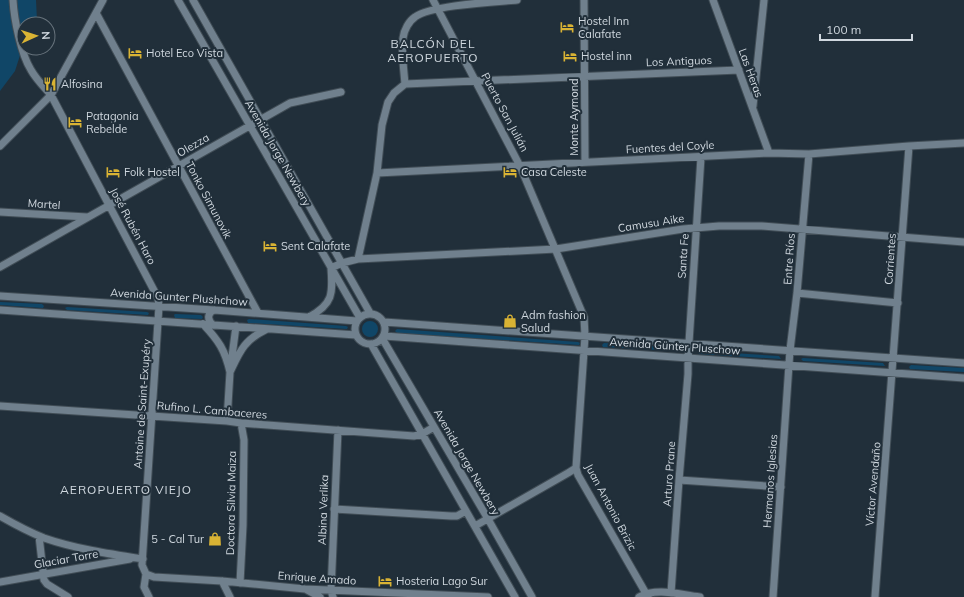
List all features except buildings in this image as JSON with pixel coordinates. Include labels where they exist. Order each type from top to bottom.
[{"type":"street","name":"José Rubén Haro","points":[[13,0],[14,12],[25,58],[31,70],[51,95],[156,292],[160,306]]},
{"type":"street","points":[[0,146],[51,95],[103,0]]},
{"type":"street","name":"Avenida Jorge Newbery","points":[[178,0],[332,268],[358,319]]},
{"type":"street","name":"Avenida Jorge Newbery","points":[[193,0],[370,313]]},
{"type":"street","name":"Puerto San Julián","points":[[433,0],[520,166],[556,249],[584,317],[584,350]]},
{"type":"street","points":[[358,259],[377,173],[382,125],[388,102],[394,93],[405,84],[403,38],[407,26],[414,17],[423,12],[517,0]]},
{"type":"street","name":"Monte Aymond","points":[[584,0],[585,162]]},
{"type":"street","name":"Las Heras","points":[[713,0],[769,153]]},
{"type":"street","points":[[752,108],[764,0]]},
{"type":"street","name":"Tonko Simunovik","points":[[96,13],[258,313]]},
{"type":"street","points":[[196,33],[208,26]]},
{"type":"street","name":"Los Antiguos","points":[[405,84],[739,70]]},
{"type":"street","name":"Olezza","points":[[0,267],[290,103],[341,92]]},
{"type":"street","name":"Fuentes del Coyle","points":[[377,173],[769,153],[809,154],[964,143]]},
{"type":"street","name":"Corrientes","points":[[893,373],[909,146]]},
{"type":"street","name":"Entre Ríos","points":[[790,366],[790,350],[797,293],[809,154]]},
{"type":"street","name":"Santa Fe","points":[[688,358],[701,157]]},
{"type":"street","name":"Martel","points":[[0,212],[87,217]]},
{"type":"street","name":"Camusu Aike","points":[[332,268],[342,263],[358,259],[556,249],[696,227],[762,226],[964,242]]},
{"type":"street","points":[[308,317],[325,307],[332,292],[332,268]]},
{"type":"street","points":[[797,293],[898,303]]},
{"type":"street","name":"Avenida Gunter Plushchow","points":[[0,296],[308,317],[358,319]]},
{"type":"street","points":[[53,314],[54,299]]},
{"type":"street","name":"Antoine de Saint-Exupéry","points":[[148,597],[144,587],[146,574],[139,558],[160,306]]},
{"type":"street","points":[[0,310],[356,335]]},
{"type":"street","points":[[213,325],[209,321],[208,317],[214,310]]},
{"type":"street","points":[[226,421],[236,326],[239,324],[240,318],[240,314],[237,312]]},
{"type":"street","points":[[370,313],[378,316],[384,322],[386,328],[383,337],[371,344],[362,342],[356,335],[355,328],[358,319],[363,315],[370,313]]},
{"type":"street","name":"Avenida Günter Pluschow","points":[[384,322],[964,363]]},
{"type":"street","points":[[203,324],[218,341],[223,350],[230,372]]},
{"type":"street","points":[[230,372],[243,346],[252,337],[268,329]]},
{"type":"street","name":"Avenida Jorge Newbery","points":[[383,337],[532,597]]},
{"type":"street","name":"Avenida Günter Pluschow","points":[[383,337],[964,378]]},
{"type":"street","points":[[371,344],[515,597],[528,590]]},
{"type":"street","name":"Juan Antonio Brizic","points":[[584,350],[576,468],[647,595]]},
{"type":"street","name":"Arturo Prane","points":[[671,593],[688,358]]},
{"type":"street","name":"Hermanos Iglesias","points":[[773,597],[790,366]]},
{"type":"street","name":"Víctor Avendaño","points":[[875,597],[893,373]]},
{"type":"street","name":"Rufino L. Cambaceres","points":[[0,406],[226,421],[241,424],[414,436],[422,434]]},
{"type":"street","name":"Doctora Silvia Maiza","points":[[240,583],[243,525],[244,440],[241,424]]},
{"type":"street","points":[[422,434],[434,427]]},
{"type":"street","name":"Albina Verlika","points":[[332,594],[338,430]]},
{"type":"street","points":[[475,526],[576,468]]},
{"type":"street","points":[[679,480],[781,487]]},
{"type":"street","points":[[334,509],[451,516],[457,516],[466,511]]},
{"type":"street","points":[[0,516],[39,536],[67,545],[91,551],[139,558]]},
{"type":"street","points":[[39,536],[44,580],[47,584],[68,597]]},
{"type":"street","name":"Glaciar Torre","points":[[0,582],[139,558]]},
{"type":"street","name":"Enrique Amado","points":[[146,574],[154,577],[222,581],[332,594],[363,592],[488,597]]},
{"type":"street","points":[[222,581],[230,597]]},
{"type":"street","points":[[305,590],[320,597]]},
{"type":"street","points":[[355,597],[363,592]]},
{"type":"street","points":[[639,597],[658,592],[700,597]]},
{"type":"shaded area","points":[[0,0],[36,0],[37,16],[16,16],[16,56],[20,56],[15,71],[0,91]]},
{"type":"shaded area","points":[[0,302],[42,304],[44,306],[43,308],[0,305]]},
{"type":"shaded area","points":[[65,308],[149,313],[148,315],[67,310]]},
{"type":"shaded area","points":[[175,314],[201,315],[203,317],[202,319],[175,318]]},
{"type":"shaded area","points":[[247,320],[348,327],[347,329],[248,323]]},
{"type":"shaded area","points":[[370,321],[377,326],[378,329],[373,336],[370,337],[363,332],[362,329],[367,322]]},
{"type":"shaded area","points":[[397,329],[580,343],[579,345],[397,333],[395,331]]},
{"type":"shaded area","points":[[604,343],[679,348],[680,351],[603,347],[602,345]]},
{"type":"shaded area","points":[[698,352],[779,356],[781,359],[699,354]]},
{"type":"shaded area","points":[[801,359],[883,363],[885,366],[803,361]]},
{"type":"shaded area","points":[[911,365],[964,368],[964,372],[910,369],[909,367]]},
{"type":"place","name":"Hostel Inn Calafate","points":[[567,27]]},
{"type":"place","name":"Hotel Eco Vista","points":[[135,53]]},
{"type":"place","name":"Hostel inn","points":[[570,56]]},
{"type":"place","name":"Alfosina","points":[[50,84]]},
{"type":"place","name":"Patagonia Rebelde","points":[[75,122]]},
{"type":"place","name":"Folk Hostel","points":[[113,172]]},
{"type":"place","name":"Casa Celeste","points":[[510,172]]},
{"type":"place","name":"Sent Calafate","points":[[270,246]]},
{"type":"place","name":"Adm fashion Salud","points":[[510,321]]},
{"type":"place","name":"5 - Cal Tur","points":[[215,539]]},
{"type":"place","name":"Hosteria Lago Sur","points":[[385,581]]},
{"type":"district","name":"BALCÓN DEL AEROPUERTO","points":[[433,51]]},
{"type":"district","name":"AEROPUERTO VIEJO","points":[[126,490]]}]
